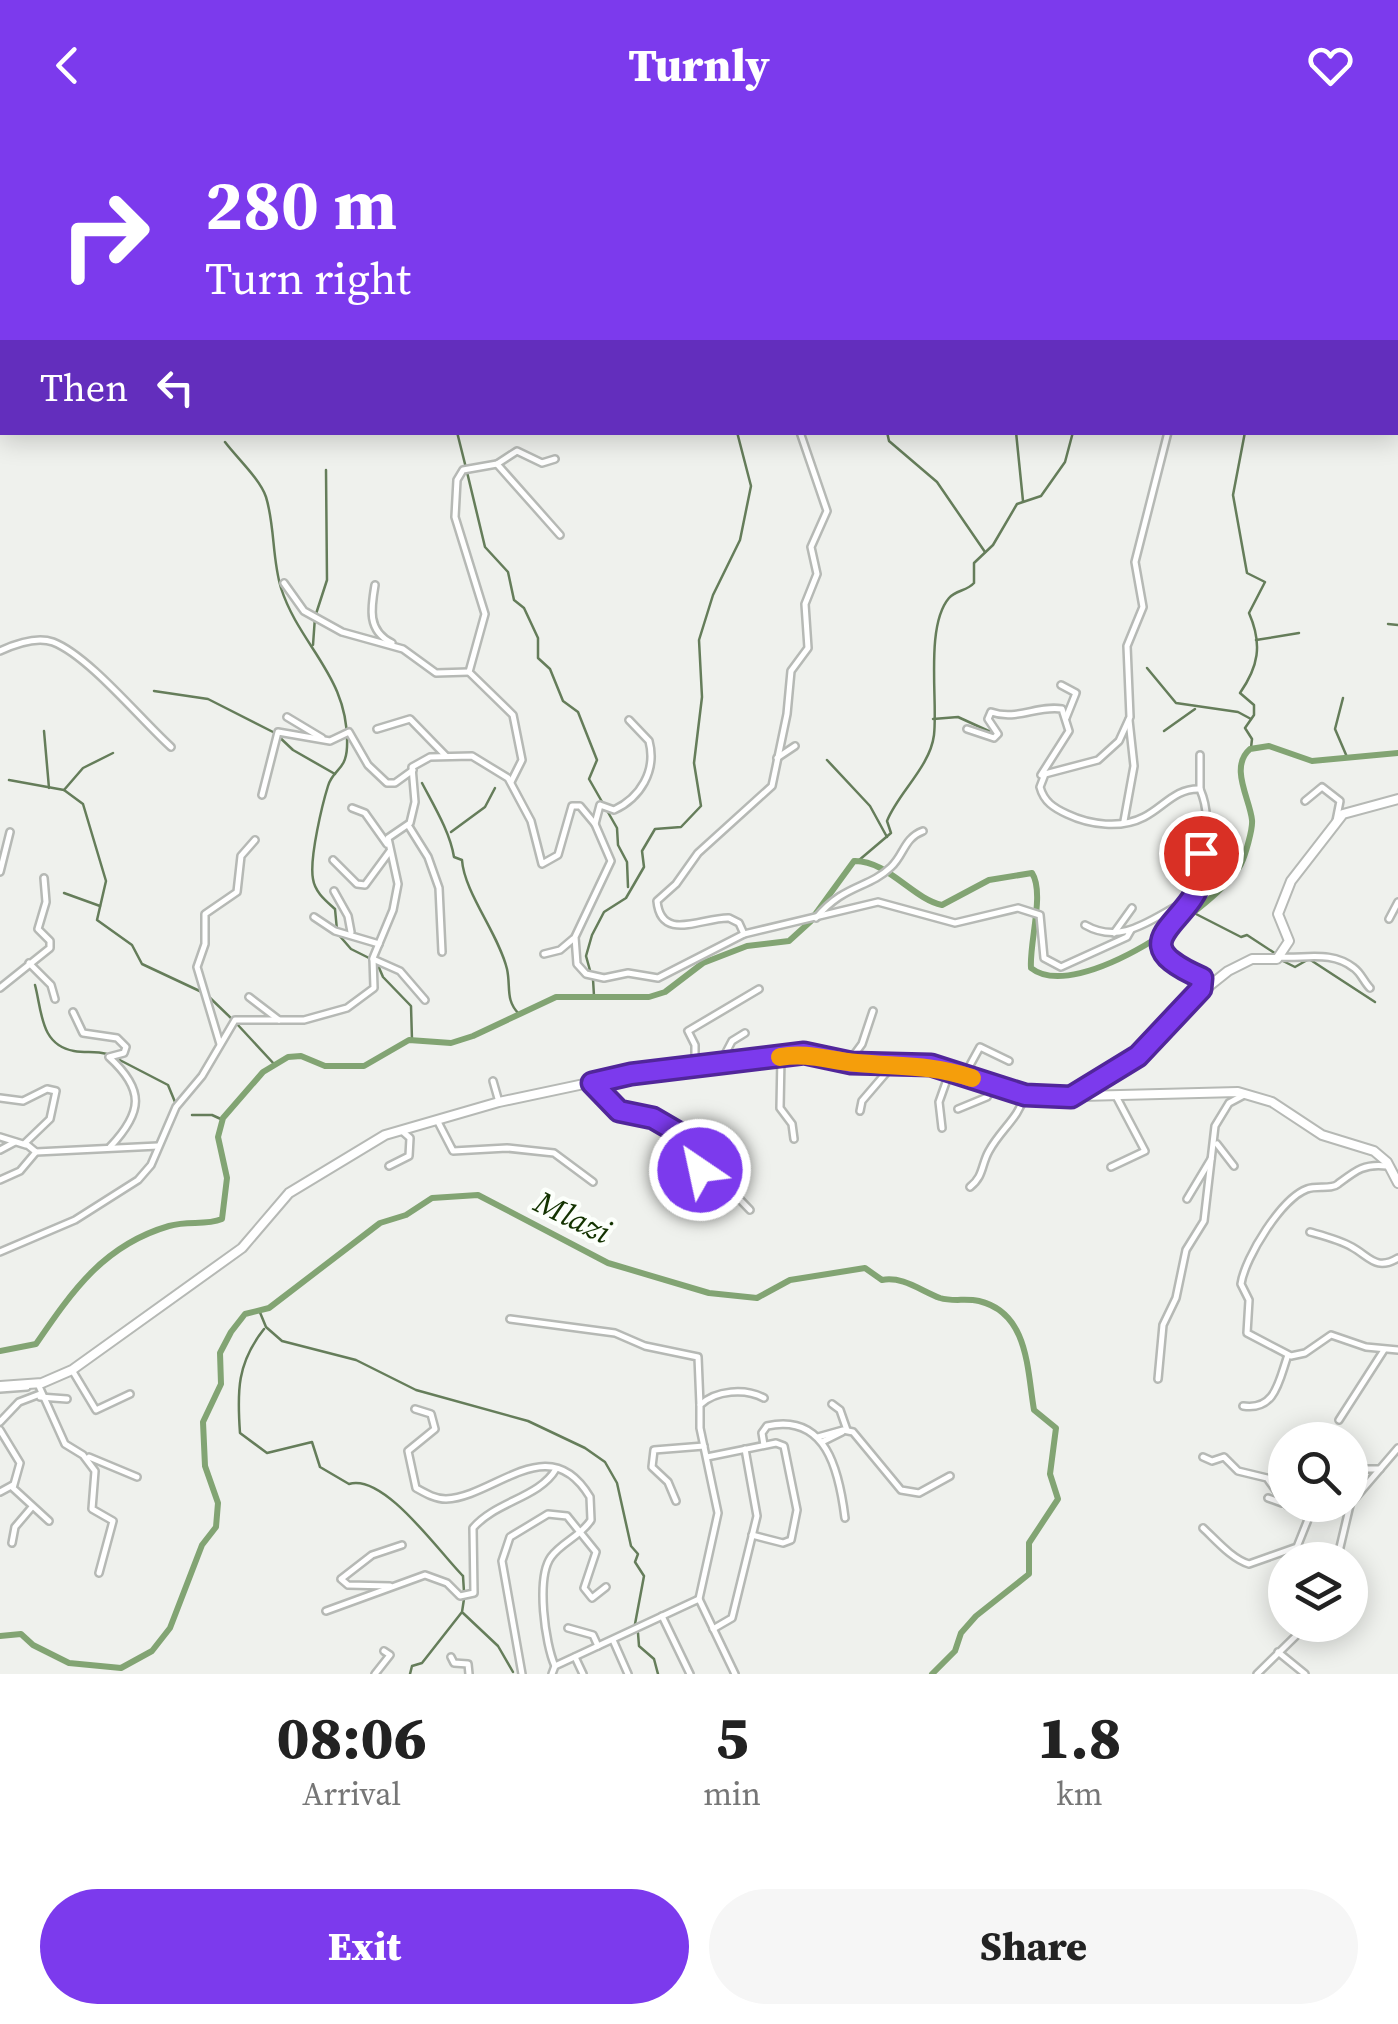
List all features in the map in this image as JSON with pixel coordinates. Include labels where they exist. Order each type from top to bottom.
[{"type":"street","points":[[744,934],[736,921],[724,917],[684,927],[671,925],[662,918],[657,902],[676,884],[698,853],[772,786],[788,714],[790,672],[808,648],[805,604],[817,574],[812,543],[828,511],[801,435]]},
{"type":"street","points":[[1124,821],[1134,766],[1127,646],[1143,610],[1135,562],[1167,435]]},
{"type":"street","points":[[469,672],[484,619],[484,602],[459,540],[456,487],[463,470],[497,464],[517,451],[542,463],[555,459]]},
{"type":"street","points":[[497,464],[560,535]]},
{"type":"street","points":[[284,583],[295,603],[327,624],[355,638],[404,648]]},
{"type":"street","points":[[375,585],[373,623],[384,640],[404,648],[436,673],[469,672],[513,715],[522,760],[511,782]]},
{"type":"street","points":[[0,651],[24,642],[50,640],[88,666],[171,746]]},
{"type":"street","points":[[1061,685],[1076,693],[1066,718]]},
{"type":"street","points":[[967,729],[996,738],[988,719],[994,712],[1017,717],[1059,707],[1068,732],[1048,758],[1041,778],[1044,798],[1063,812],[1104,825],[1142,819],[1169,798],[1200,789]]},
{"type":"street","points":[[288,717],[330,741]]},
{"type":"street","points":[[1041,778],[1104,756],[1118,741],[1129,718]]},
{"type":"street","points":[[377,729],[410,720],[448,757]]},
{"type":"street","points":[[595,824],[600,805],[616,810],[637,797],[650,767],[649,742],[629,720]]},
{"type":"street","points":[[262,795],[276,733],[330,741],[346,732],[352,734],[368,765],[387,783],[395,783],[422,760],[476,758],[511,782],[533,827],[542,864],[558,855],[572,806],[582,808],[609,853],[610,868],[575,937],[565,947],[544,954]]},
{"type":"street","points":[[777,758],[795,746]]},
{"type":"street","points":[[1200,755],[1200,789],[1208,832],[1201,850],[1202,878],[1163,932],[1161,948],[1167,960],[1203,980],[1217,980]]},
{"type":"street","points":[[0,1252],[75,1220],[138,1180],[176,1107],[221,1047],[235,1020],[282,1022],[338,1011],[358,1001],[376,985],[374,959],[398,884],[389,835],[408,825],[415,802],[413,770]]},
{"type":"street","points":[[1305,801],[1322,788],[1335,794],[1340,801],[1335,824]]},
{"type":"street","points":[[1279,957],[1289,941],[1278,914],[1284,893],[1335,824],[1359,806],[1398,799]]},
{"type":"street","points":[[352,808],[365,813],[390,849]]},
{"type":"street","points":[[408,825],[428,858],[439,888],[442,952]]},
{"type":"street","points":[[814,920],[839,893],[894,865],[907,841],[923,831]]},
{"type":"street","points":[[0,872],[10,832]]},
{"type":"street","points":[[221,1047],[197,962],[205,944],[205,914],[236,894],[240,856],[255,840]]},
{"type":"street","points":[[332,860],[354,882],[365,884],[390,849]]},
{"type":"street","points":[[0,988],[51,945],[38,929],[46,902],[44,878]]},
{"type":"street","points":[[334,891],[353,934]]},
{"type":"street","points":[[575,937],[577,964],[586,974],[604,978],[633,973],[653,978],[744,934],[878,902],[955,923],[1018,908],[1040,917],[1040,948],[1050,965],[1077,960],[1186,902]]},
{"type":"street","points":[[1389,919],[1398,902]]},
{"type":"street","points":[[1114,933],[1132,908]]},
{"type":"street","points":[[314,917],[334,931],[380,944]]},
{"type":"street","points":[[1085,926],[1114,933],[1131,930]]},
{"type":"street","points":[[1184,1006],[1249,960],[1279,957],[1315,954],[1334,959],[1353,967],[1370,988]]},
{"type":"street","points":[[374,959],[400,971],[425,1000]]},
{"type":"street","points":[[29,963],[51,985],[55,1000]]},
{"type":"street","points":[[1071,1097],[1131,1061],[1201,989],[1203,980]]},
{"type":"street","points":[[695,1068],[695,1045],[688,1031],[760,988]]},
{"type":"street","points":[[248,997],[282,1022]]},
{"type":"street","points":[[848,1062],[862,1044],[872,1010]]},
{"type":"street","points":[[73,1012],[83,1033],[117,1038],[126,1048],[124,1053],[109,1057],[131,1078],[135,1098],[126,1132],[110,1148]]},
{"type":"street","points":[[721,1064],[732,1041],[745,1033]]},
{"type":"street","points":[[964,1076],[980,1048],[1009,1060]]},
{"type":"street","points":[[0,1422],[22,1400],[72,1370],[242,1248],[290,1193],[400,1129],[500,1102],[631,1074],[814,1054],[848,1062],[894,1063],[950,1071],[1025,1095],[1117,1098],[1247,1093],[1282,1108],[1322,1135],[1374,1151],[1398,1180]]},
{"type":"street","points":[[781,1056],[780,1108],[792,1124],[794,1139]]},
{"type":"street","points":[[860,1112],[862,1100],[882,1083],[894,1063]]},
{"type":"street","points":[[942,1128],[939,1102],[950,1071]]},
{"type":"street","points":[[494,1081],[500,1102]]},
{"type":"street","points":[[592,1083],[619,1111],[653,1118],[677,1132],[700,1170],[724,1183],[750,1210]]},
{"type":"street","points":[[958,1109],[987,1096],[994,1085]]},
{"type":"street","points":[[0,1098],[24,1101],[47,1089],[56,1091],[50,1119],[26,1145]]},
{"type":"street","points":[[1158,1379],[1163,1324],[1186,1250],[1204,1221],[1215,1126],[1226,1107],[1247,1093]]},
{"type":"street","points":[[970,1187],[983,1174],[990,1149],[1020,1112],[1025,1095]]},
{"type":"street","points":[[1111,1167],[1145,1151],[1117,1098]]},
{"type":"street","points":[[437,1118],[452,1151],[507,1148],[549,1152],[593,1182]]},
{"type":"street","points":[[389,1166],[404,1162],[411,1152],[410,1136],[400,1129]]},
{"type":"street","points":[[0,1138],[36,1152],[158,1146]]},
{"type":"street","points":[[0,1150],[15,1142]]},
{"type":"street","points":[[1215,1142],[1234,1166]]},
{"type":"street","points":[[0,1180],[20,1170],[36,1152]]},
{"type":"street","points":[[1187,1198],[1214,1157]]},
{"type":"street","points":[[1390,1167],[1361,1168],[1348,1172],[1336,1186],[1304,1190],[1275,1215],[1241,1277],[1250,1300],[1246,1331],[1255,1341],[1288,1356],[1306,1353],[1331,1335],[1384,1350],[1398,1350]]},
{"type":"street","points":[[1310,1232],[1348,1244],[1372,1263],[1386,1264],[1398,1258]]},
{"type":"street","points":[[510,1318],[614,1332],[645,1346],[698,1357],[704,1446],[718,1513],[699,1600],[735,1674]]},
{"type":"street","points":[[1339,1420],[1384,1350]]},
{"type":"street","points":[[1243,1406],[1257,1406],[1274,1396],[1288,1356]]},
{"type":"street","points":[[72,1370],[96,1410],[130,1394]]},
{"type":"street","points":[[0,1388],[38,1390],[67,1399]]},
{"type":"street","points":[[38,1390],[56,1420],[64,1444],[86,1458],[137,1477]]},
{"type":"street","points":[[700,1405],[724,1393],[750,1393],[764,1398]]},
{"type":"street","points":[[832,1404],[840,1410],[845,1430],[901,1490],[920,1493],[950,1476]]},
{"type":"street","points":[[416,1409],[431,1414],[435,1430],[409,1448],[413,1486],[449,1499],[530,1468],[556,1470],[577,1480],[590,1498],[592,1514],[582,1531],[552,1556],[544,1576],[546,1638],[555,1666],[552,1674]]},
{"type":"street","points":[[764,1445],[764,1428],[787,1422],[820,1440],[846,1518]]},
{"type":"street","points":[[0,1430],[4,1446],[20,1463],[14,1486]]},
{"type":"street","points":[[820,1440],[845,1430]]},
{"type":"street","points":[[707,1457],[764,1445],[784,1446],[796,1520],[788,1542],[752,1535]]},
{"type":"street","points":[[676,1501],[668,1482],[652,1466],[654,1450],[704,1446]]},
{"type":"street","points":[[1368,1483],[1398,1448]]},
{"type":"street","points":[[713,1629],[732,1618],[757,1510],[745,1449]]},
{"type":"street","points":[[1203,1457],[1212,1461],[1224,1457],[1238,1471],[1264,1476],[1268,1481]]},
{"type":"street","points":[[86,1458],[96,1474],[90,1506],[114,1524],[99,1574]]},
{"type":"street","points":[[1368,1469],[1380,1469]]},
{"type":"street","points":[[326,1611],[429,1575],[447,1583],[460,1596],[474,1593],[473,1528],[509,1500],[547,1484],[556,1470]]},
{"type":"street","points":[[0,1492],[14,1486]]},
{"type":"street","points":[[14,1486],[49,1522]]},
{"type":"street","points":[[12,1543],[15,1527],[32,1507]]},
{"type":"street","points":[[522,1674],[502,1561],[506,1543],[548,1514],[567,1516],[596,1552],[583,1581],[592,1598],[606,1587]]},
{"type":"street","points":[[1203,1528],[1220,1540],[1234,1558],[1249,1564],[1297,1547],[1307,1522]]},
{"type":"street","points":[[394,1586],[348,1586],[341,1579],[372,1554],[402,1545]]},
{"type":"street","points":[[555,1666],[699,1600]]},
{"type":"street","points":[[662,1616],[690,1674]]},
{"type":"street","points":[[568,1628],[592,1634],[598,1646]]},
{"type":"street","points":[[612,1640],[628,1674]]},
{"type":"street","points":[[1257,1674],[1289,1642]]},
{"type":"street","points":[[375,1674],[390,1655],[384,1651]]},
{"type":"street","points":[[1278,1652],[1305,1674]]},
{"type":"street","points":[[451,1656],[453,1663],[468,1664],[469,1674]]},
{"type":"street","points":[[574,1657],[582,1674]]},
{"type":"waterway","points":[[458,435],[466,468]]},
{"type":"waterway","points":[[591,974],[586,956],[592,935],[604,912],[626,898],[644,867],[642,851],[655,829],[681,827],[701,806],[694,763],[702,697],[699,640],[713,595],[740,540],[751,486],[738,435]]},
{"type":"waterway","points":[[888,435],[889,441],[937,482],[985,552]]},
{"type":"waterway","points":[[1016,435],[1023,501]]},
{"type":"waterway","points":[[858,861],[891,833],[887,821],[931,747],[935,645],[942,611],[952,595],[974,583],[974,563],[993,545],[1017,504],[1041,496],[1065,462],[1072,435]]},
{"type":"waterway","points":[[1244,435],[1233,495],[1247,573],[1265,582],[1249,613],[1256,635],[1256,655],[1240,693],[1254,705],[1254,715],[1245,728],[1252,739],[1251,748]]},
{"type":"waterway","points":[[225,442],[263,490],[281,588],[289,609],[332,681],[346,722],[346,755],[328,786],[312,870],[316,888],[335,909],[337,930]]},
{"type":"waterway","points":[[313,645],[315,617],[327,580],[326,470]]},
{"type":"waterway","points":[[467,472],[485,547],[508,572],[514,600],[524,608],[538,638],[538,658],[550,669],[563,701],[578,712],[597,760],[589,779],[617,828],[618,845],[627,862],[628,887]]},
{"type":"waterway","points":[[1388,624],[1398,625]]},
{"type":"waterway","points":[[1256,640],[1299,633]]},
{"type":"waterway","points":[[1147,668],[1176,703],[1238,712],[1251,719]]},
{"type":"waterway","points":[[154,691],[208,699],[275,733],[293,750],[335,774]]},
{"type":"waterway","points":[[1343,698],[1335,729],[1347,757]]},
{"type":"waterway","points":[[1164,731],[1195,709]]},
{"type":"waterway","points":[[933,719],[958,717],[993,733]]},
{"type":"waterway","points":[[44,731],[49,788]]},
{"type":"waterway","points":[[811,920],[854,861],[878,867],[942,905],[989,880],[1032,873],[1037,893],[1031,968],[1052,976],[1080,973],[1145,945],[1177,925],[1228,882],[1241,864],[1251,830],[1241,774],[1244,756],[1250,749],[1269,746],[1312,761],[1398,753]]},
{"type":"waterway","points":[[64,790],[83,768],[113,753]]},
{"type":"waterway","points":[[827,760],[870,806],[887,837]]},
{"type":"waterway","points":[[9,780],[64,790],[83,804],[106,881],[97,920],[132,945],[142,964],[206,994],[233,1020]]},
{"type":"waterway","points":[[422,783],[454,857],[462,860],[469,886],[503,956],[510,998],[519,1014]]},
{"type":"waterway","points":[[451,832],[485,807],[495,788]]},
{"type":"waterway","points":[[64,893],[100,906]]},
{"type":"waterway","points":[[1196,914],[1241,937],[1247,935],[1276,954]]},
{"type":"waterway","points":[[0,1351],[36,1344],[77,1288],[126,1245],[169,1226],[222,1219],[227,1178],[218,1137],[223,1118],[263,1072],[288,1057],[301,1056],[325,1066],[364,1066],[409,1040],[451,1043],[556,997],[649,997],[665,992],[703,963],[747,946],[789,941],[811,921]]},
{"type":"waterway","points":[[338,934],[351,949],[371,959]]},
{"type":"waterway","points":[[1281,960],[1295,967],[1309,959],[1375,1002]]},
{"type":"waterway","points":[[377,963],[383,977],[411,1006],[412,1040]]},
{"type":"waterway","points":[[593,979],[594,996]]},
{"type":"waterway","points":[[35,985],[44,1026],[55,1042],[74,1051],[107,1054]]},
{"type":"waterway","points":[[237,1024],[275,1065]]},
{"type":"waterway","points":[[112,1056],[168,1085],[175,1102]]},
{"type":"waterway","points":[[192,1115],[212,1115],[223,1120]]},
{"type":"waterway","name":"Mlazi","points":[[0,1636],[21,1634],[33,1645],[69,1663],[121,1668],[152,1651],[170,1628],[202,1545],[216,1527],[218,1503],[205,1466],[203,1422],[221,1384],[220,1353],[231,1332],[245,1314],[269,1308],[380,1223],[406,1215],[432,1198],[478,1195],[608,1263],[709,1293],[757,1298],[790,1280],[865,1268],[882,1280],[905,1282],[940,1298],[979,1301],[1008,1317],[1023,1345],[1034,1410],[1056,1428],[1050,1474],[1058,1499],[1029,1543],[1029,1574],[976,1616],[961,1633],[955,1651],[932,1674]]},
{"type":"waterway","points":[[259,1310],[266,1327],[282,1341],[356,1360],[416,1390],[528,1421],[605,1462],[617,1483],[631,1546],[638,1554],[635,1562],[644,1576],[635,1624]]},
{"type":"waterway","points":[[264,1329],[248,1354],[241,1378],[240,1433],[267,1453],[312,1442],[320,1467],[349,1484],[378,1490],[410,1517],[463,1576],[464,1592]]},
{"type":"waterway","points":[[410,1674],[412,1666],[422,1663],[462,1612],[464,1599]]},
{"type":"waterway","points":[[463,1613],[498,1646],[513,1672]]},
{"type":"waterway","points":[[638,1633],[639,1646],[654,1659],[658,1674]]},
{"type":"slow traffic","points":[[780,1057],[804,1053],[851,1063],[931,1065],[972,1078]]},
{"type":"route","points":[[700,1170],[677,1132],[653,1118],[619,1111],[592,1083],[657,1070],[804,1053],[851,1063],[931,1065],[1032,1096],[1071,1097],[1076,1091],[1101,1082],[1143,1051],[1203,985],[1200,976],[1167,960],[1161,946],[1163,931],[1202,878],[1201,853]]}]
